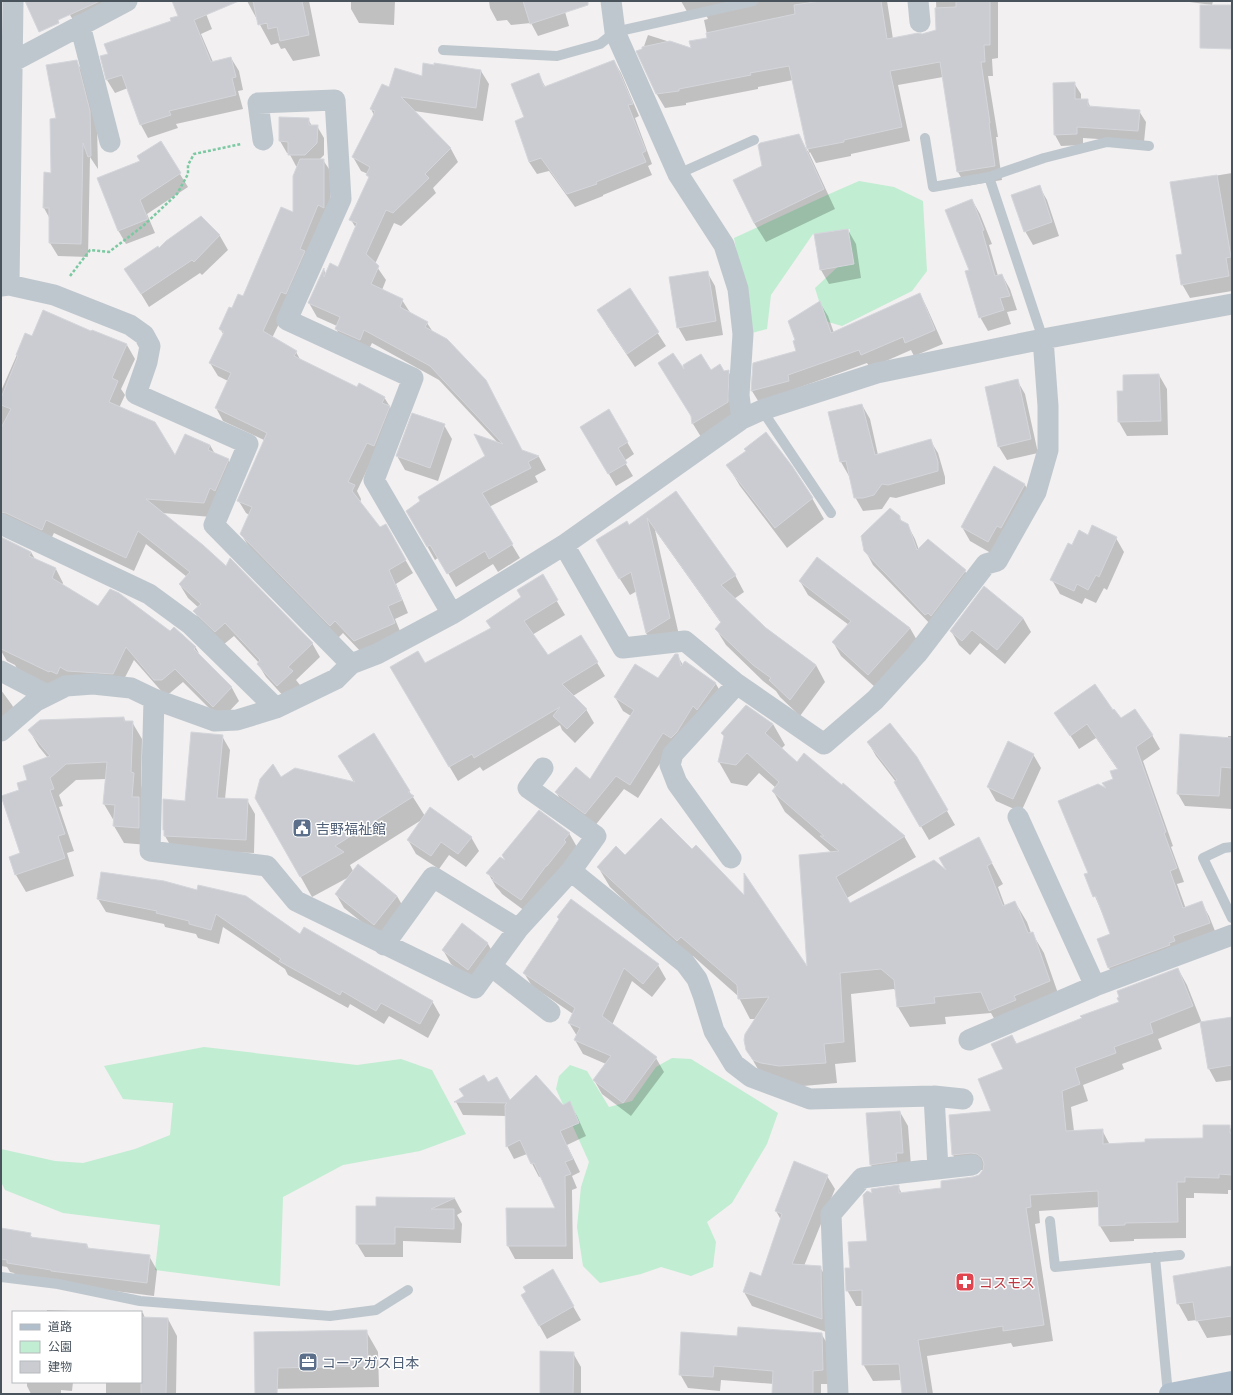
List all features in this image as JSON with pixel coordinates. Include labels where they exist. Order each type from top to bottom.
[{"type":"main road","points":[[1169,1394],[1232,1382]]},
{"type":"street","points":[[13,1],[5,285],[54,295],[130,325],[144,335],[150,346],[136,394],[248,444],[214,525],[352,664]]},
{"type":"street","points":[[12,62],[127,1]]},
{"type":"street","points":[[611,1],[615,32],[678,174],[724,245],[738,289],[743,334],[739,395],[742,419]]},
{"type":"street","points":[[918,1],[920,22]]},
{"type":"street","points":[[80,25],[110,142]]},
{"type":"street","points":[[263,140],[258,103],[335,100],[341,199],[287,320],[413,378],[374,480],[452,614]]},
{"type":"street","points":[[1,731],[36,701],[66,686],[93,684],[131,688],[154,699],[214,721],[237,720],[276,708],[336,679],[352,664],[377,654],[452,614],[564,545],[742,419],[762,410],[877,373],[1043,339],[1232,304]]},
{"type":"street","points":[[564,545],[623,648],[686,641],[736,684],[824,744],[875,700],[917,654],[986,564],[997,561],[1036,492],[1048,450],[1048,406],[1043,339]]},
{"type":"street","points":[[1,524],[149,594],[190,624],[276,708]]},
{"type":"street","points":[[1,671],[47,695]]},
{"type":"street","points":[[731,858],[677,783],[670,765],[673,754],[736,684]]},
{"type":"street","points":[[154,699],[150,851],[267,866],[296,901],[475,988],[518,929],[571,871],[596,836],[528,788],[543,768]]},
{"type":"street","points":[[1018,817],[1094,986]]},
{"type":"street","points":[[571,871],[685,963],[697,979],[714,1031],[734,1064],[751,1077],[810,1099],[934,1096],[963,1099]]},
{"type":"street","points":[[384,945],[433,877],[518,929]]},
{"type":"street","points":[[969,1040],[1094,986],[1232,935]]},
{"type":"street","points":[[491,966],[550,1012]]},
{"type":"street","points":[[934,1096],[938,1169]]},
{"type":"street","points":[[838,1394],[831,1214],[862,1178],[972,1165]]},
{"type":"lane","points":[[443,50],[557,56],[600,44],[615,32],[753,1]]},
{"type":"lane","points":[[925,138],[933,187],[989,177],[1044,158],[1107,142],[1149,146]]},
{"type":"lane","points":[[678,174],[754,140]]},
{"type":"lane","points":[[989,177],[1043,339]]},
{"type":"lane","points":[[762,410],[831,513]]},
{"type":"lane","points":[[1232,847],[1224,848],[1203,858],[1232,918]]},
{"type":"lane","points":[[1050,1221],[1055,1267],[1180,1255]]},
{"type":"lane","points":[[1155,1257],[1169,1394]]},
{"type":"lane","points":[[1,1277],[58,1284],[140,1301],[330,1316],[376,1310],[408,1290]]},
{"type":"path","points":[[54,295],[90,250],[109,252],[143,226],[177,194],[188,174],[188,165],[194,154],[263,140]]},
{"type":"green space","points":[[859,181],[894,187],[923,201],[927,271],[912,291],[842,326],[825,321],[815,288],[843,262],[850,229],[813,234],[771,295],[767,329],[752,333],[734,238]]},
{"type":"green space","points":[[204,1047],[357,1065],[401,1059],[432,1070],[466,1134],[420,1151],[343,1165],[283,1197],[280,1286],[155,1270],[160,1225],[63,1213],[5,1190],[1,1182],[1,1149],[55,1161],[83,1163],[135,1149],[170,1135],[173,1103],[123,1099],[104,1066]]},
{"type":"green space","points":[[672,1058],[691,1059],[778,1113],[767,1144],[732,1203],[707,1222],[716,1242],[713,1267],[691,1276],[661,1267],[641,1274],[600,1283],[583,1266],[577,1227],[581,1187],[589,1162],[556,1089],[559,1076],[570,1065],[587,1071],[609,1107],[632,1101],[656,1067]]},
{"type":"building","points":[[25,1],[100,1],[58,20],[59,23],[39,32]]},
{"type":"building","points":[[172,1],[239,1],[194,20],[211,62],[231,57],[236,77],[232,78],[236,95],[169,111],[171,115],[140,125],[122,75],[106,80],[100,56],[108,54],[104,44],[171,21],[170,18],[178,16]]},
{"type":"building","points":[[253,1],[302,1],[309,35],[280,41],[277,27],[268,29],[267,23],[258,25]]},
{"type":"building","points":[[523,1],[588,1],[588,5],[530,24]]},
{"type":"building","points":[[821,1],[881,1],[887,39],[918,33],[922,34],[936,30],[935,8],[956,7],[956,1],[990,1],[990,45],[984,45],[985,62],[981,62],[995,166],[957,172],[940,62],[890,71],[902,127],[844,140],[844,142],[807,149],[789,66],[679,89],[679,91],[656,94],[636,51],[642,49],[642,47],[670,41],[691,48],[689,41],[707,38],[706,33],[795,14],[794,5]]},
{"type":"building","points":[[1200,5],[1232,5],[1232,49],[1200,48]]},
{"type":"building","points":[[77,60],[90,111],[91,156],[88,157],[83,143],[81,244],[49,243],[49,208],[43,208],[44,172],[51,173],[50,119],[56,118],[46,65]]},
{"type":"building","points":[[614,60],[633,104],[628,105],[646,151],[642,153],[646,162],[596,182],[597,184],[567,194],[541,158],[529,162],[515,121],[524,117],[511,84],[539,73],[544,87]]},
{"type":"building","points":[[423,63],[434,65],[434,63],[481,70],[476,108],[401,97],[451,148],[425,174],[429,178],[393,213],[386,210],[366,254],[379,266],[371,284],[403,299],[400,307],[428,322],[425,327],[447,339],[486,380],[522,450],[539,456],[528,462],[531,468],[482,493],[513,544],[489,559],[485,551],[447,574],[430,545],[427,547],[406,511],[420,501],[418,497],[485,456],[474,434],[503,444],[430,366],[364,330],[360,340],[335,329],[340,317],[308,303],[324,268],[324,277],[330,263],[338,267],[357,223],[349,220],[369,177],[366,175],[370,167],[352,157],[375,111],[370,109],[382,84],[389,87],[395,68],[422,76]]},
{"type":"building","points":[[1075,82],[1075,99],[1088,99],[1088,106],[1140,110],[1138,131],[1077,127],[1077,134],[1054,135],[1053,83]]},
{"type":"building","points":[[279,117],[309,118],[309,125],[318,125],[317,143],[305,155],[288,155],[288,142],[279,141]]},
{"type":"building","points":[[799,134],[824,189],[754,223],[733,180],[762,166],[758,145],[760,143]]},
{"type":"building","points":[[161,141],[181,173],[140,200],[148,219],[118,231],[97,178],[140,161],[137,156]]},
{"type":"building","points":[[300,159],[324,159],[324,208],[318,205],[300,249],[305,251],[286,294],[281,292],[263,331],[297,351],[294,356],[357,387],[359,383],[385,397],[382,403],[390,406],[374,446],[367,443],[348,482],[355,485],[352,491],[380,527],[386,524],[406,560],[389,570],[402,600],[388,606],[395,623],[354,641],[335,621],[330,626],[240,534],[252,507],[237,501],[267,433],[215,408],[231,373],[209,363],[224,332],[219,329],[229,307],[232,308],[238,294],[243,296],[281,207],[293,212],[293,176]]},
{"type":"building","points":[[1217,175],[1231,257],[1226,258],[1229,276],[1181,285],[1176,255],[1182,254],[1170,182]]},
{"type":"building","points":[[1040,185],[1052,222],[1024,232],[1011,195]]},
{"type":"building","points":[[972,199],[984,230],[982,231],[995,276],[1002,274],[1010,296],[1000,298],[1004,310],[979,318],[965,271],[969,270],[945,210]]},
{"type":"building","points":[[201,216],[220,235],[194,262],[192,260],[141,294],[124,269],[158,246],[159,248],[166,241]]},
{"type":"building","points":[[848,229],[854,264],[820,270],[814,234]]},
{"type":"building","points":[[708,271],[716,321],[677,328],[669,277]]},
{"type":"building","points":[[630,288],[659,332],[627,354],[597,310]]},
{"type":"building","points":[[920,293],[935,330],[905,343],[903,337],[861,355],[859,350],[788,375],[789,381],[751,391],[753,363],[796,351],[793,341],[795,340],[788,321],[820,301],[831,333]]},
{"type":"building","points":[[43,310],[91,331],[92,330],[127,344],[112,378],[118,381],[109,402],[155,422],[175,455],[185,434],[210,445],[208,450],[229,459],[215,491],[210,488],[204,503],[146,499],[203,545],[226,566],[230,558],[313,643],[288,667],[293,671],[277,686],[257,664],[260,660],[225,623],[215,632],[193,611],[201,604],[179,584],[190,572],[138,531],[126,558],[46,520],[42,530],[1,512],[1,428],[11,409],[1,405],[1,398],[18,356],[16,355],[25,333],[32,336]]},
{"type":"building","points":[[673,353],[684,369],[683,365],[701,354],[711,370],[720,364],[724,371],[729,370],[728,402],[692,424],[691,416],[658,363]]},
{"type":"building","points":[[1159,374],[1161,421],[1118,422],[1117,391],[1123,391],[1123,375]]},
{"type":"building","points":[[1018,379],[1031,439],[998,447],[985,387]]},
{"type":"building","points":[[862,404],[875,455],[931,439],[938,462],[938,471],[888,485],[882,484],[874,495],[863,498],[854,498],[846,461],[840,462],[828,412]]},
{"type":"building","points":[[609,409],[628,442],[618,448],[627,463],[608,474],[580,427]]},
{"type":"building","points":[[412,413],[445,424],[430,468],[396,456]]},
{"type":"building","points":[[766,432],[792,466],[813,498],[775,528],[726,465],[746,451],[744,449]]},
{"type":"building","points":[[994,466],[1025,484],[1001,528],[997,526],[988,542],[961,527]]},
{"type":"building","points":[[676,491],[736,575],[721,585],[766,628],[816,665],[790,700],[769,680],[771,678],[753,665],[715,629],[721,622],[647,518],[670,618],[646,633],[631,572],[619,579],[596,540],[627,521],[629,525]]},
{"type":"building","points":[[890,508],[900,516],[900,520],[908,524],[917,550],[928,539],[966,570],[931,616],[928,613],[925,615],[864,551],[861,536]]},
{"type":"building","points":[[1092,525],[1117,537],[1099,577],[1096,575],[1088,590],[1077,584],[1074,591],[1050,580],[1068,543],[1072,545],[1079,530],[1088,535]]},
{"type":"building","points":[[1,537],[31,552],[29,556],[56,568],[52,578],[98,606],[110,589],[119,593],[170,631],[174,627],[196,647],[194,649],[232,687],[213,707],[175,669],[162,680],[154,680],[126,647],[113,674],[67,671],[60,667],[57,674],[50,671],[49,672],[1,649]]},
{"type":"building","points":[[817,557],[910,628],[868,675],[832,642],[851,621],[799,581]]},
{"type":"building","points":[[543,574],[558,600],[524,621],[548,655],[581,635],[598,662],[562,684],[587,709],[567,729],[553,716],[560,707],[474,758],[472,754],[449,767],[390,667],[418,651],[425,663],[491,628],[486,621],[521,597],[517,590]]},
{"type":"building","points":[[984,586],[1023,618],[997,650],[972,630],[962,641],[950,631]]},
{"type":"building","points":[[675,654],[678,654],[681,666],[685,661],[716,683],[697,710],[693,706],[677,732],[671,738],[663,733],[630,785],[616,776],[585,814],[555,792],[576,767],[590,779],[634,710],[614,697],[635,664],[658,678]]},
{"type":"building","points":[[1095,684],[1113,710],[1114,709],[1121,718],[1135,709],[1153,735],[1136,747],[1177,868],[1170,871],[1183,908],[1202,901],[1210,923],[1173,936],[1175,941],[1169,943],[1170,945],[1108,968],[1097,939],[1110,934],[1096,896],[1093,897],[1084,874],[1088,873],[1058,801],[1098,784],[1106,788],[1102,783],[1113,779],[1110,771],[1118,769],[1087,724],[1070,736],[1054,713]]},
{"type":"building","points":[[746,705],[773,724],[765,733],[797,762],[804,753],[842,785],[843,783],[905,836],[836,877],[850,903],[934,860],[946,870],[939,858],[979,837],[992,863],[987,866],[1003,906],[1015,901],[1028,933],[1033,932],[1050,981],[1014,996],[1016,1000],[989,1011],[981,992],[934,997],[935,1003],[897,1007],[894,980],[881,969],[840,973],[844,1042],[824,1044],[826,1063],[779,1066],[753,1060],[746,1050],[744,1040],[745,1034],[769,997],[738,999],[737,985],[681,937],[677,941],[597,867],[616,846],[625,855],[661,818],[692,849],[696,845],[744,895],[744,873],[807,966],[799,855],[839,851],[820,836],[824,836],[772,791],[779,782],[747,753],[736,765],[718,762],[724,736],[721,733]]},
{"type":"building","points":[[124,717],[124,721],[133,721],[131,772],[134,773],[132,797],[139,797],[139,828],[113,826],[115,805],[103,804],[107,762],[66,764],[50,778],[54,789],[50,790],[65,834],[58,836],[65,858],[15,875],[9,857],[20,853],[1,796],[19,790],[17,783],[27,780],[23,766],[50,756],[28,730],[40,720]]},
{"type":"building","points":[[890,723],[917,757],[948,810],[920,827],[894,782],[897,780],[867,742]]},
{"type":"building","points":[[191,732],[223,735],[217,798],[248,799],[246,840],[164,836],[163,799],[185,801]]},
{"type":"building","points":[[374,733],[410,791],[408,792],[414,796],[335,846],[344,852],[300,877],[255,798],[260,779],[273,764],[281,777],[295,768],[355,782],[338,756]]},
{"type":"building","points":[[1180,734],[1232,738],[1232,768],[1221,767],[1219,796],[1177,794]]},
{"type":"building","points":[[1008,741],[1034,754],[1013,799],[987,787]]},
{"type":"building","points":[[430,807],[472,837],[458,854],[441,842],[431,856],[407,840]]},
{"type":"building","points":[[539,810],[570,833],[564,840],[566,842],[521,900],[492,880],[494,878],[486,873],[500,857],[505,860],[502,855]]},
{"type":"building","points":[[358,864],[397,896],[374,925],[335,894]]},
{"type":"building","points":[[101,872],[164,881],[197,890],[198,885],[246,896],[300,934],[304,927],[433,1001],[420,1024],[381,1003],[376,1011],[342,991],[340,995],[279,961],[281,959],[216,914],[211,930],[189,924],[189,921],[156,913],[157,911],[97,899]]},
{"type":"building","points":[[571,899],[659,964],[643,984],[624,968],[602,1016],[657,1057],[623,1103],[593,1080],[611,1056],[574,1040],[580,1028],[568,1023],[575,1008],[523,973],[559,919],[557,917]]},
{"type":"building","points":[[462,923],[488,943],[468,970],[442,950]]},
{"type":"building","points":[[1178,968],[1193,1006],[1150,1023],[1153,1033],[1114,1047],[1116,1053],[1075,1068],[1080,1084],[1062,1091],[1066,1131],[1103,1129],[1103,1144],[1145,1142],[1145,1139],[1203,1138],[1203,1125],[1230,1125],[1230,1133],[1232,1133],[1232,1175],[1219,1174],[1219,1178],[1185,1177],[1185,1182],[1177,1182],[1178,1222],[1125,1223],[1125,1225],[1099,1226],[1098,1191],[1030,1195],[1031,1207],[1026,1208],[1044,1325],[1003,1331],[1003,1326],[918,1340],[927,1394],[902,1394],[899,1364],[862,1365],[862,1290],[846,1291],[845,1268],[850,1268],[848,1242],[867,1241],[863,1195],[867,1191],[872,1193],[871,1189],[899,1185],[899,1193],[941,1188],[941,1181],[979,1175],[983,1170],[984,1164],[982,1158],[977,1154],[971,1153],[952,1155],[949,1115],[991,1111],[978,1079],[1003,1069],[991,1044],[1012,1035],[1016,1044],[1082,1018],[1080,1016],[1119,1002],[1117,998],[1119,997],[1117,991]]},
{"type":"building","points":[[1232,1017],[1232,1065],[1208,1069],[1200,1022]]},
{"type":"building","points":[[484,1075],[488,1082],[497,1077],[510,1100],[536,1075],[563,1105],[570,1101],[579,1123],[560,1131],[573,1159],[565,1162],[571,1174],[565,1176],[566,1246],[507,1246],[506,1208],[555,1208],[534,1163],[531,1164],[520,1140],[506,1147],[505,1105],[507,1103],[454,1102],[464,1096],[459,1089]]},
{"type":"building","points":[[900,1111],[903,1153],[896,1153],[897,1161],[870,1165],[866,1113]]},
{"type":"building","points":[[794,1161],[828,1175],[792,1264],[821,1266],[822,1319],[743,1292],[750,1272],[761,1276],[782,1214],[775,1211]]},
{"type":"building","points":[[376,1197],[455,1198],[431,1209],[454,1209],[454,1229],[395,1227],[395,1244],[356,1244],[356,1206],[376,1206]]},
{"type":"building","points":[[1,1228],[31,1233],[30,1237],[87,1244],[87,1248],[150,1255],[147,1283],[51,1271],[7,1263],[7,1260],[1,1259]]},
{"type":"building","points":[[1232,1266],[1232,1316],[1196,1321],[1193,1302],[1177,1304],[1173,1276]]},
{"type":"building","points":[[553,1269],[574,1306],[539,1326],[521,1295],[526,1292],[523,1287]]},
{"type":"building","points":[[142,1317],[168,1318],[166,1394],[141,1394]]},
{"type":"building","points":[[738,1327],[822,1333],[823,1370],[813,1371],[813,1394],[772,1394],[773,1371],[714,1366],[713,1377],[679,1375],[681,1332],[737,1336]]},
{"type":"building","points":[[367,1330],[368,1366],[278,1368],[277,1394],[255,1394],[254,1332]]},
{"type":"building","points":[[540,1351],[574,1352],[573,1394],[540,1394]]},
{"type":"place","name":"吉野福祉館","points":[[302,828]]},
{"type":"place","name":"コスモス","points":[[965,1282]]},
{"type":"place","name":"コーアガス日本","points":[[308,1362]]}]
